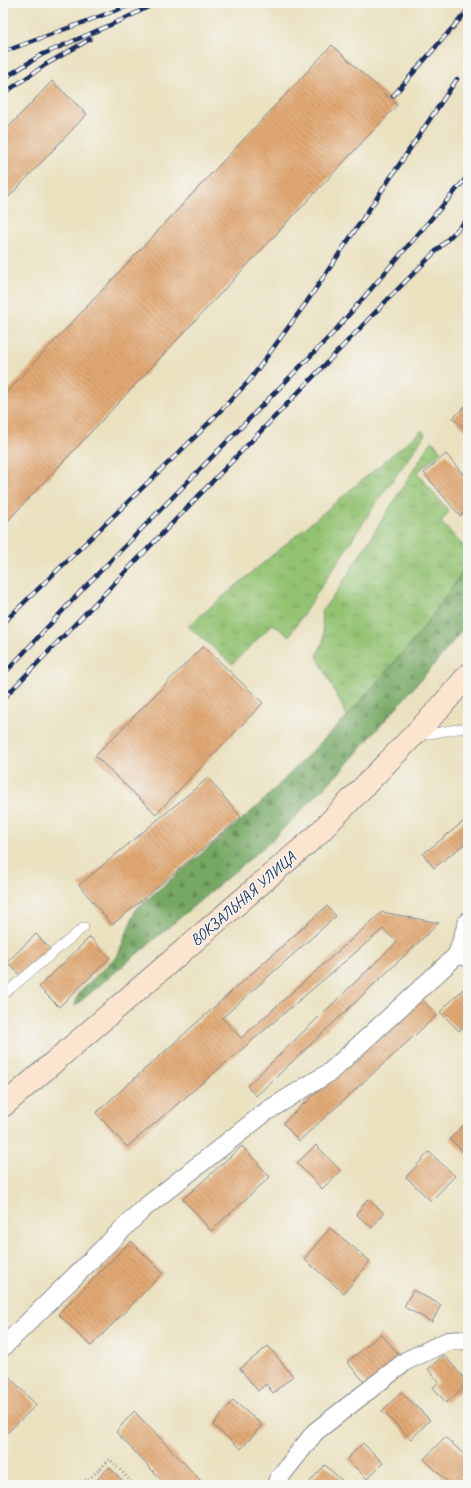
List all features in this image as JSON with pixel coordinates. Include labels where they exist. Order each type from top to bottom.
[{"type":"street","name":"ВОКЗАЛЬНАЯ УЛИЦА","points":[[3,1106],[316,836],[411,738],[468,675]]},
{"type":"street","points":[[3,1347],[142,1209],[267,1111],[330,1072],[462,956],[468,921]]},
{"type":"street","points":[[276,1485],[278,1478],[315,1432],[406,1361],[448,1341],[468,1340]]},
{"type":"lane","points":[[411,738],[468,727]]},
{"type":"lane","points":[[3,995],[84,927]]},
{"type":"path","points":[[83,1485],[110,1459],[134,1485]]},
{"type":"path","points":[[74,1485],[90,1478]]},
{"type":"green space","points":[[422,430],[425,435],[376,503],[289,636],[273,624],[232,664],[188,626]]},
{"type":"green space","points":[[432,441],[441,451],[417,473],[449,511],[441,522],[468,551],[468,565],[419,634],[347,716],[317,656],[324,639],[321,612],[337,591]]},
{"type":"green space","points":[[468,565],[468,622],[444,653],[338,774],[271,841],[75,1006],[79,992],[118,955],[136,909],[259,805],[347,716],[419,634]]},
{"type":"building","points":[[332,45],[397,105],[3,526],[3,396]]},
{"type":"building","points":[[52,81],[87,114],[3,203],[3,133]]},
{"type":"building","points":[[468,403],[468,432],[453,418]]},
{"type":"building","points":[[446,454],[468,480],[468,509],[460,516],[424,473]]},
{"type":"building","points":[[203,646],[263,703],[156,814],[95,756]]},
{"type":"building","points":[[208,778],[241,817],[112,925],[79,885]]},
{"type":"building","points":[[468,818],[468,841],[434,868],[423,854]]},
{"type":"building","points":[[327,906],[336,916],[222,1018],[241,1038],[382,912],[439,923],[256,1096],[247,1086],[397,942],[383,929],[127,1147],[96,1113]]},
{"type":"building","points":[[36,934],[50,949],[21,976],[7,962]]},
{"type":"building","points":[[90,937],[110,958],[59,1007],[39,987]]},
{"type":"building","points":[[468,984],[468,1023],[459,1031],[440,1012]]},
{"type":"building","points":[[421,998],[437,1015],[299,1141],[283,1123]]},
{"type":"building","points":[[468,1120],[468,1156],[450,1139]]},
{"type":"building","points":[[316,1145],[341,1171],[322,1189],[297,1163]]},
{"type":"building","points":[[242,1146],[270,1177],[211,1231],[183,1199]]},
{"type":"building","points":[[429,1152],[455,1176],[431,1201],[406,1177]]},
{"type":"building","points":[[368,1199],[384,1213],[372,1228],[356,1214]]},
{"type":"building","points":[[330,1228],[370,1261],[344,1293],[304,1259]]},
{"type":"building","points":[[131,1241],[163,1273],[91,1346],[58,1314]]},
{"type":"building","points":[[413,1290],[441,1305],[432,1322],[404,1307]]},
{"type":"building","points":[[381,1334],[401,1357],[368,1386],[347,1362]]},
{"type":"building","points":[[268,1346],[293,1376],[273,1393],[266,1384],[258,1391],[240,1369]]},
{"type":"building","points":[[444,1355],[468,1383],[446,1403],[433,1387],[439,1382],[428,1369]]},
{"type":"building","points":[[5,1372],[36,1405],[3,1437],[3,1374]]},
{"type":"building","points":[[401,1392],[430,1420],[411,1439],[382,1411]]},
{"type":"building","points":[[233,1400],[262,1425],[241,1449],[213,1425]]},
{"type":"building","points":[[134,1411],[205,1485],[166,1485],[116,1432]]},
{"type":"building","points":[[445,1437],[468,1458],[468,1476],[460,1485],[451,1485],[424,1459]]},
{"type":"building","points":[[363,1443],[383,1463],[367,1479],[347,1459]]},
{"type":"building","points":[[325,1465],[347,1485],[307,1485]]},
{"type":"building","points":[[109,1467],[127,1485],[92,1485]]},
{"type":"railway","points":[[3,52],[136,3]]},
{"type":"railway","points":[[3,79],[41,55],[124,19],[156,3]]},
{"type":"railway","points":[[393,96],[468,10]]},
{"type":"railway","points":[[3,94],[45,65],[90,39]]},
{"type":"railway","points":[[3,623],[199,433],[249,381],[306,303],[457,79]]},
{"type":"railway","points":[[3,675],[81,591],[334,332],[468,176]]},
{"type":"railway","points":[[3,699],[390,297],[468,219]]}]
